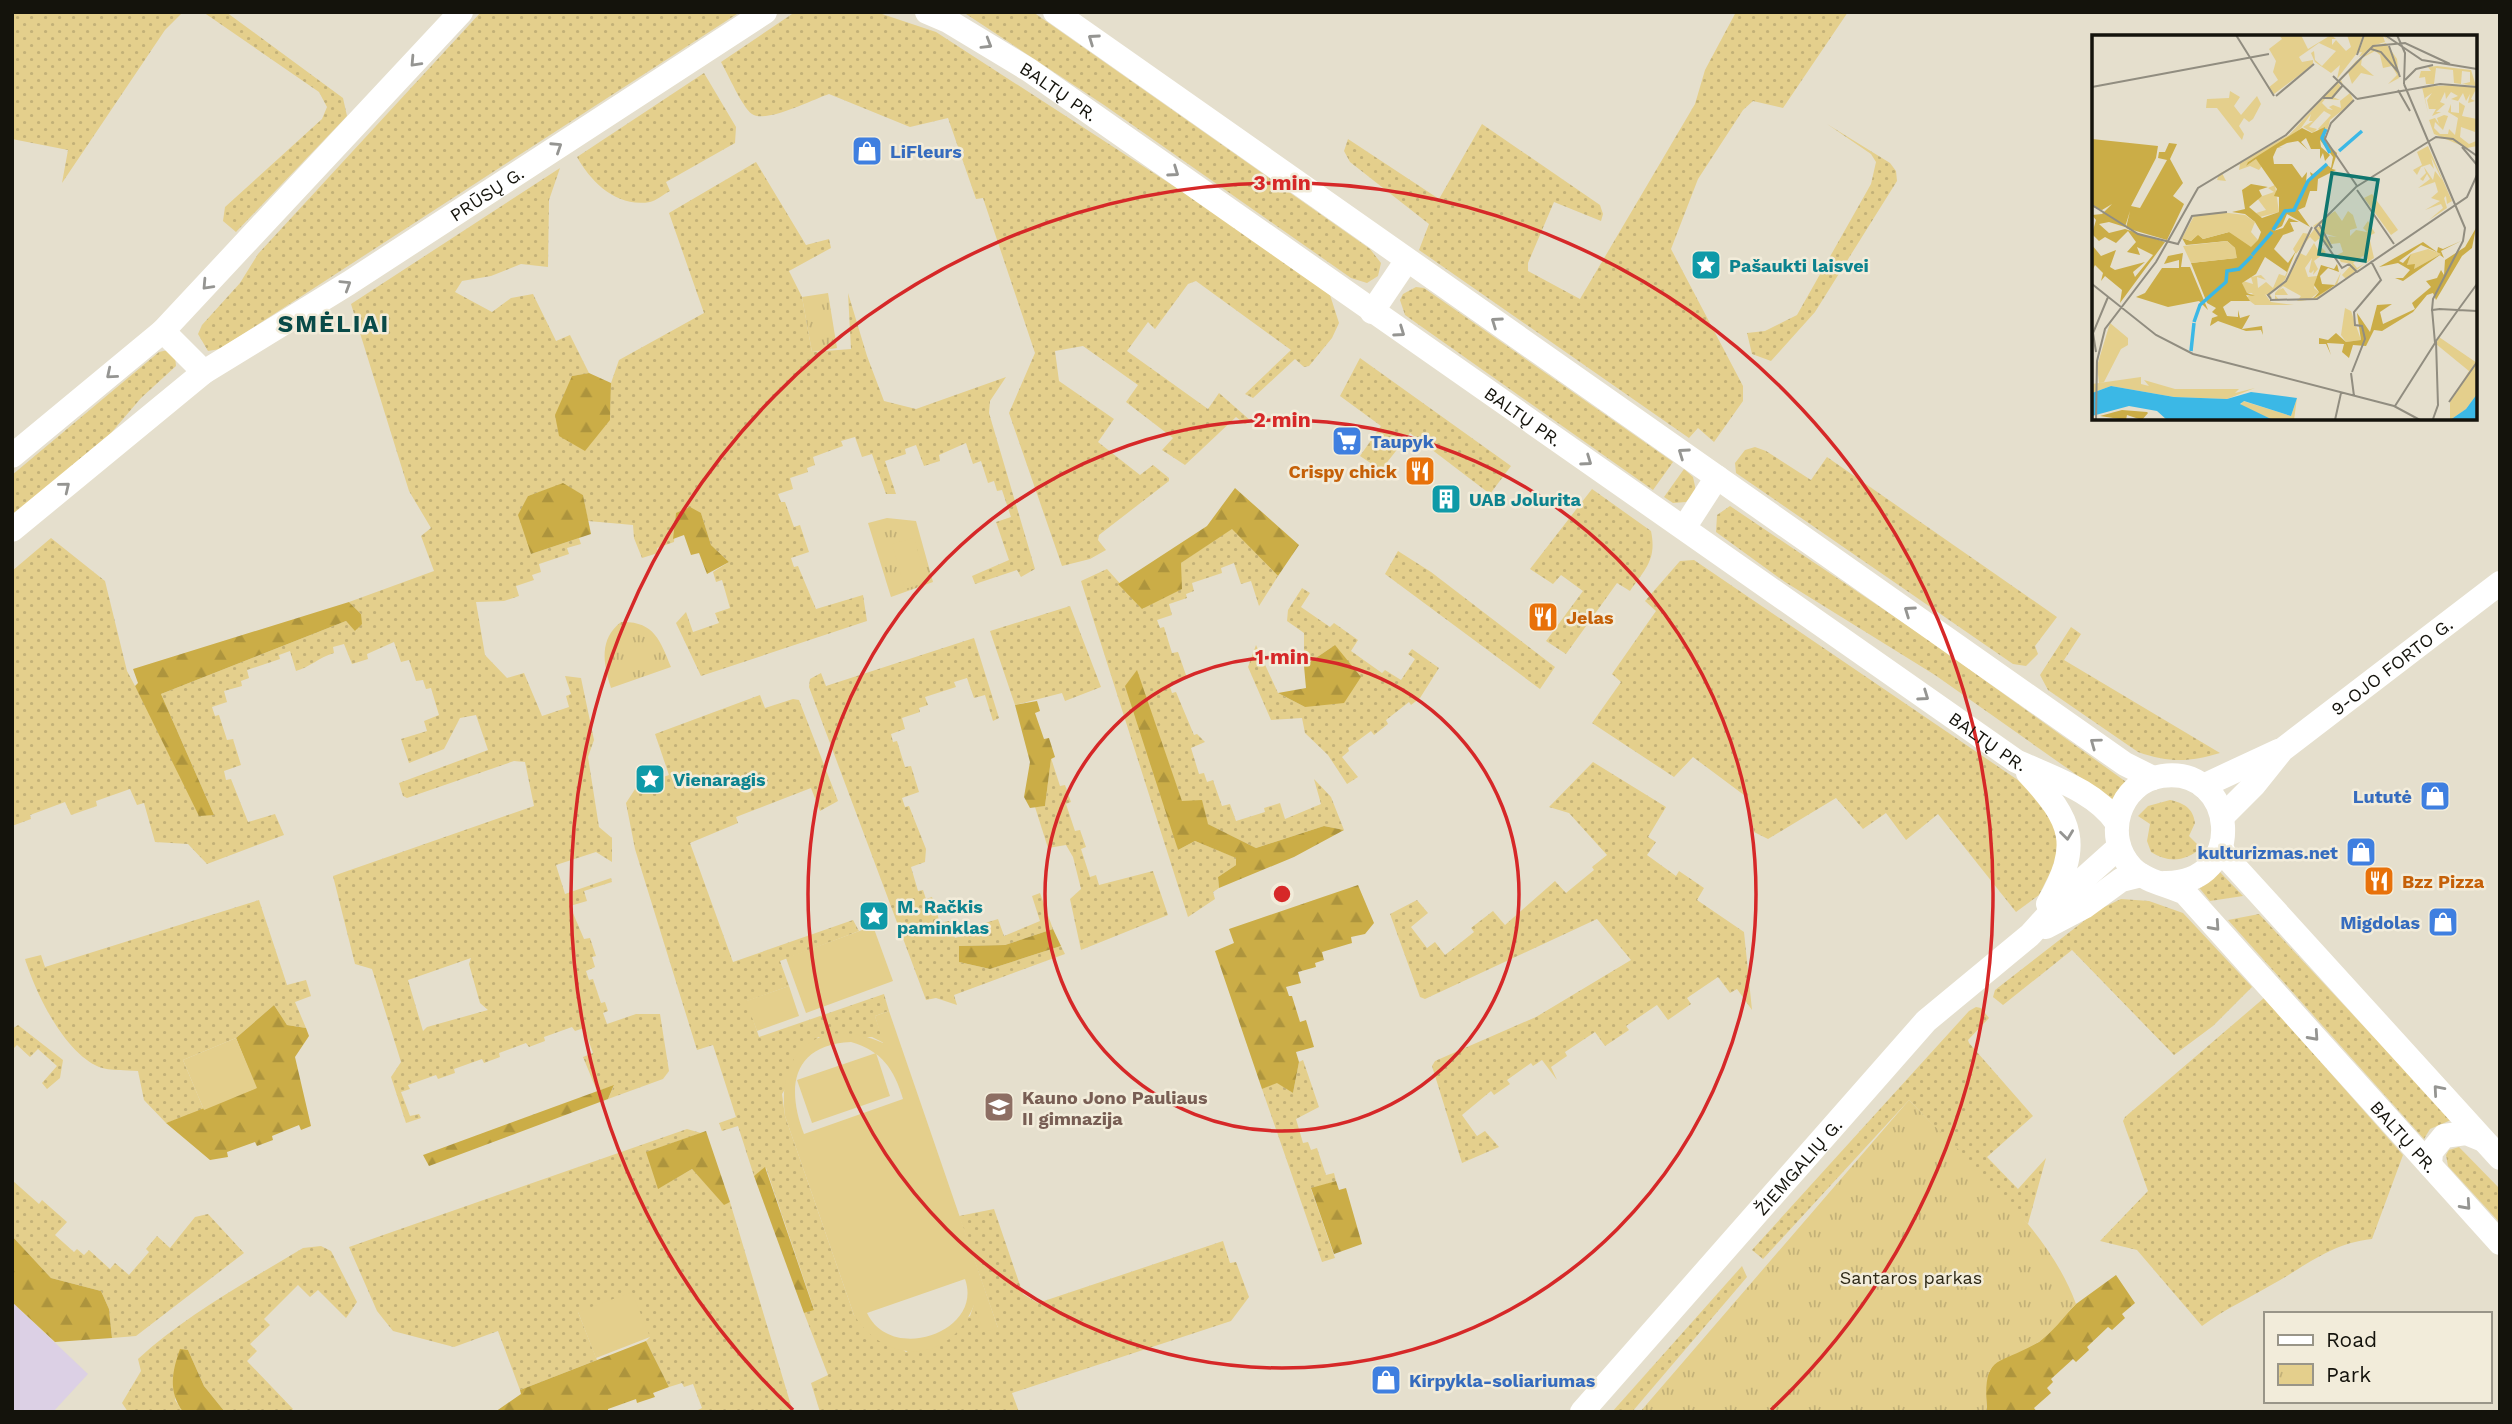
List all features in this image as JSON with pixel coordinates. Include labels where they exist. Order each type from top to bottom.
[{"type":"main road","points":[[12,456],[163,331],[461,12]]},
{"type":"main road","name":"PRŪSŲ G.","points":[[12,530],[204,372],[349,283],[765,12]]},
{"type":"main road","name":"BALTŲ PR.","points":[[927,12],[948,21],[1029,70],[1371,312],[2016,761],[2090,797],[2109,810],[2124,858],[2152,879],[2185,893],[2500,1243]]},
{"type":"main road","points":[[1055,12],[2125,764],[2153,778],[2184,777],[2203,786],[2212,795],[2222,817],[2221,848],[2208,868],[2199,876],[2176,883],[2152,879]]},
{"type":"main road","points":[[1371,312],[1407,260]]},
{"type":"main road","points":[[163,331],[204,372]]},
{"type":"main road","points":[[1684,528],[1717,477]]},
{"type":"main road","name":"9-OJO FORTO G.","points":[[2203,786],[2282,750],[2500,583]]},
{"type":"main road","name":"9-OJO FORTO G.","points":[[2222,817],[2254,785],[2282,750]]},
{"type":"main road","points":[[2016,761],[2056,802],[2069,837],[2062,876],[2030,935]]},
{"type":"main road","points":[[2118,835],[2119,811],[2132,791],[2153,778]]},
{"type":"main road","name":"ŽIEMGALIŲ G.","points":[[1582,1412],[1926,1021],[2030,935],[2118,835]]},
{"type":"main road","points":[[2221,848],[2245,878],[2492,1149]]},
{"type":"main road","name":"ŽIEMGALIŲ G.","points":[[2030,935],[2084,907],[2121,880],[2152,879]]},
{"type":"main road","points":[[2430,1165],[2431,1152],[2444,1136],[2466,1133],[2492,1149]]},
{"type":"shaded area","points":[[12,1302],[88,1374],[53,1412],[12,1412]]},
{"type":"green space","points":[[12,12],[183,12],[165,30],[62,183],[68,150],[12,139]]},
{"type":"green space","points":[[203,12],[226,12],[343,98],[347,116],[236,232],[223,221],[225,207],[322,119],[327,107],[319,92]]},
{"type":"green space","points":[[481,12],[740,12],[220,349],[208,351],[198,334],[202,325],[240,283],[258,254]]},
{"type":"green space","points":[[795,12],[876,12],[936,32],[1226,220],[1330,295],[1339,323],[1332,338],[1309,366],[1304,367],[1295,359],[1253,398],[1245,394],[1291,350],[1196,281],[1188,284],[1155,329],[1148,322],[1127,351],[1208,409],[1219,393],[1251,421],[1245,424],[1236,417],[1185,465],[1162,450],[1173,438],[1126,402],[1138,385],[1083,346],[1055,351],[1059,381],[1114,419],[1098,442],[1140,475],[1153,465],[1169,478],[1169,481],[1099,535],[1098,540],[1106,550],[1090,559],[1062,566],[1009,413],[1035,353],[983,198],[976,199],[948,118],[910,127],[829,94],[767,116],[752,114],[740,98],[721,62]]},
{"type":"green space","points":[[963,12],[1033,12],[1370,249],[1381,263],[1378,276],[1367,283],[1351,278],[1104,105]]},
{"type":"green space","points":[[1736,12],[1848,12],[1783,108],[1753,101],[1743,110],[1698,179],[1671,249],[1743,386],[1743,401],[1714,442],[1698,428],[1689,438],[1419,250],[1429,224],[1350,162],[1344,151],[1348,139],[1439,199],[1482,124],[1600,205],[1603,214],[1601,221],[1554,202],[1528,263],[1528,271],[1580,299],[1695,104],[1705,70]]},
{"type":"green space","points":[[704,73],[736,127],[735,143],[666,182],[670,191],[652,201],[627,201],[616,197],[598,184],[577,157]]},
{"type":"green space","points":[[1827,124],[1890,163],[1896,171],[1897,181],[1815,312],[1771,361],[1752,354],[1747,333],[1765,331],[1797,315],[1871,184],[1876,162],[1871,154]]},
{"type":"green space","points":[[756,162],[806,245],[829,239],[831,248],[789,271],[802,297],[812,352],[851,349],[848,293],[884,401],[916,409],[1006,377],[990,401],[989,413],[1035,569],[1021,577],[1017,570],[975,584],[972,576],[1009,560],[996,522],[1011,517],[1002,490],[997,491],[994,481],[988,483],[981,461],[973,464],[966,443],[939,455],[940,461],[924,466],[916,445],[905,449],[906,454],[885,461],[896,494],[886,494],[872,454],[862,457],[855,437],[841,441],[843,446],[813,457],[815,465],[807,468],[808,472],[790,478],[793,489],[778,494],[781,502],[785,502],[794,527],[800,525],[809,552],[791,558],[794,567],[798,566],[816,609],[863,595],[867,621],[701,676],[676,623],[686,612],[693,632],[719,623],[715,613],[730,608],[722,580],[716,582],[713,572],[729,562],[711,545],[701,513],[676,513],[674,542],[657,548],[658,553],[642,558],[634,538],[633,525],[588,521],[583,495],[563,484],[528,496],[531,554],[579,538],[581,544],[567,548],[569,554],[539,564],[541,572],[532,575],[534,580],[516,586],[519,596],[504,601],[476,602],[485,655],[507,678],[524,673],[542,716],[569,707],[566,696],[571,694],[565,676],[581,678],[594,740],[588,757],[599,827],[612,838],[612,862],[596,852],[556,865],[565,894],[611,878],[612,882],[584,891],[587,901],[570,906],[584,939],[590,938],[596,956],[592,957],[595,967],[586,971],[589,980],[593,979],[601,1003],[605,1002],[608,1011],[603,1013],[607,1024],[636,1014],[660,1014],[669,1071],[663,1079],[608,1099],[614,1086],[597,1091],[583,1057],[593,1053],[584,1028],[575,1031],[572,1027],[544,1037],[545,1041],[529,1047],[526,1043],[499,1053],[500,1057],[484,1063],[482,1059],[454,1069],[455,1073],[438,1079],[436,1075],[408,1085],[410,1089],[401,1092],[410,1116],[419,1114],[421,1118],[406,1123],[391,1077],[401,1062],[372,969],[355,964],[333,876],[534,806],[525,762],[514,761],[407,798],[403,796],[399,783],[488,750],[476,715],[460,718],[444,749],[409,763],[401,739],[427,731],[424,721],[439,715],[431,688],[426,689],[423,680],[416,681],[409,660],[401,662],[394,642],[367,654],[368,659],[352,664],[344,644],[333,647],[334,653],[296,671],[290,651],[279,655],[280,659],[247,670],[249,678],[241,681],[242,686],[224,691],[227,702],[212,707],[215,716],[219,715],[227,740],[233,739],[241,765],[224,771],[226,780],[231,779],[248,822],[275,814],[284,835],[207,864],[188,844],[155,842],[144,803],[137,805],[130,789],[96,801],[97,806],[71,815],[65,802],[30,815],[31,819],[12,826],[12,571],[51,538],[105,581],[127,671],[156,725],[214,815],[161,694],[346,621],[356,631],[361,614],[349,602],[434,571],[421,536],[431,528],[409,491],[351,304],[560,168],[549,200],[548,267],[521,264],[491,276],[462,281],[455,292],[492,312],[511,298],[533,294],[556,341],[570,335],[589,373],[572,376],[610,420],[611,383],[619,360],[704,313],[669,213]],"holes":[[[471,958],[469,964],[480,1003],[488,1010],[427,1027],[423,1031],[408,980]]]},
{"type":"green space","points":[[1416,287],[1424,288],[1673,462],[1653,490],[1405,315],[1400,300],[1403,294]]},
{"type":"green space","points":[[828,293],[837,348],[812,352],[802,297]]},
{"type":"green space","points":[[168,350],[175,356],[176,366],[141,398],[111,433],[12,516],[12,475],[159,352]]},
{"type":"green space","points":[[1360,358],[1511,466],[1490,494],[1410,433],[1381,470],[1360,456],[1381,426],[1340,396]]},
{"type":"green space","points":[[589,373],[611,383],[610,420],[585,451],[559,436],[555,415],[572,376]]},
{"type":"green space","points":[[1755,447],[1766,451],[1811,480],[1827,457],[2057,617],[2035,646],[2038,654],[2026,666],[2013,664],[1736,473],[1735,463],[1745,450]]},
{"type":"green space","points":[[1684,469],[1693,477],[1696,491],[1686,502],[1673,503],[1664,497]]},
{"type":"green space","points":[[563,483],[583,495],[591,534],[531,554],[518,515],[528,496]]},
{"type":"green space","points":[[1235,488],[1299,545],[1278,576],[1232,529],[1181,563],[1182,589],[1142,609],[1118,584],[1207,526]]},
{"type":"green space","points":[[1592,489],[1651,531],[1651,557],[1630,591],[1617,583],[1566,654],[1546,641],[1583,591],[1561,575],[1553,584],[1530,569]]},
{"type":"green space","points":[[1730,506],[1926,638],[2129,784],[2115,802],[1935,675],[1785,582],[1716,532],[1717,515]]},
{"type":"green space","points":[[690,507],[701,513],[711,545],[729,562],[707,574],[699,553],[691,555],[684,535],[673,539],[676,513]]},
{"type":"green space","points":[[887,518],[916,521],[933,582],[891,597],[868,523]]},
{"type":"green space","points":[[1232,528],[1278,576],[1259,606],[1251,581],[1241,584],[1234,563],[1221,568],[1222,573],[1192,583],[1194,591],[1186,594],[1187,598],[1169,604],[1172,615],[1157,620],[1160,628],[1164,627],[1172,653],[1178,652],[1187,678],[1169,684],[1172,693],[1176,692],[1194,735],[1197,734],[1205,742],[1191,748],[1199,774],[1204,773],[1207,782],[1213,780],[1222,806],[1230,804],[1236,821],[1265,812],[1264,808],[1280,803],[1285,819],[1321,804],[1314,779],[1331,797],[1344,830],[1324,826],[1256,848],[1208,824],[1182,802],[1136,670],[1178,850],[1195,841],[1237,858],[1236,865],[1218,877],[1219,888],[1213,892],[1215,899],[1188,917],[1081,581],[1107,569],[1143,609],[1181,563]]},
{"type":"green space","points":[[914,538],[927,582],[905,589],[892,544]]},
{"type":"green space","points":[[1398,551],[1431,572],[1555,667],[1540,689],[1385,574]]},
{"type":"green space","points":[[1694,560],[2034,791],[2057,825],[2059,855],[2039,895],[2016,912],[1938,814],[1906,840],[1886,813],[1863,829],[1836,798],[1768,839],[1754,832],[1748,798],[1693,757],[1674,777],[1592,723],[1621,682],[1612,674],[1656,611],[1645,601],[1680,561]]},
{"type":"green space","points":[[1302,588],[1310,593],[1301,607],[1330,627],[1334,623],[1358,640],[1351,651],[1382,673],[1385,670],[1401,680],[1415,659],[1408,654],[1412,649],[1439,668],[1420,698],[1411,705],[1409,702],[1386,720],[1388,724],[1374,735],[1371,731],[1348,748],[1349,751],[1342,757],[1358,777],[1347,784],[1328,755],[1305,733],[1302,718],[1271,720],[1248,667],[1256,645],[1278,693],[1305,707],[1335,645],[1304,666],[1304,633],[1287,621],[1288,610]]},
{"type":"green space","points":[[349,602],[361,614],[362,624],[355,631],[346,621],[161,694],[214,815],[199,816],[135,686],[138,683],[133,669]]},
{"type":"green space","points":[[1070,606],[1101,687],[1065,701],[1062,693],[1015,705],[990,631]]},
{"type":"green space","points":[[621,622],[641,625],[654,634],[671,667],[611,688],[606,670],[606,644]]},
{"type":"green space","points":[[2071,627],[2081,634],[2064,660],[2220,753],[2179,760],[2138,752],[2048,690],[2040,675]]},
{"type":"green space","points":[[974,638],[999,718],[993,721],[985,695],[974,698],[967,678],[954,682],[956,687],[925,697],[928,705],[919,708],[920,712],[902,718],[905,729],[891,734],[893,742],[897,741],[905,767],[911,766],[919,792],[902,798],[905,807],[909,806],[926,849],[925,862],[911,867],[918,891],[923,890],[926,899],[932,897],[940,923],[949,921],[955,938],[983,929],[982,924],[998,919],[1004,936],[1040,921],[1032,896],[1040,893],[1053,929],[1005,945],[959,946],[959,962],[990,969],[1061,946],[1065,954],[954,995],[957,1005],[936,998],[926,1000],[809,687],[810,679],[821,673],[826,686]]},
{"type":"green space","points":[[1335,645],[1361,677],[1344,703],[1305,707],[1278,693],[1306,688],[1304,666]]},
{"type":"green space","points":[[1137,670],[1182,801],[1202,800],[1208,824],[1256,848],[1324,826],[1344,830],[1294,857],[1219,888],[1218,877],[1236,865],[1236,858],[1195,841],[1178,850],[1125,686]]},
{"type":"green space","points":[[760,695],[765,708],[793,699],[799,700],[838,801],[820,811],[811,788],[736,817],[738,823],[690,843],[733,962],[853,920],[859,931],[780,961],[789,986],[747,1001],[759,1037],[884,994],[889,1011],[875,1016],[884,1043],[872,1037],[818,1037],[782,1094],[785,1116],[854,1315],[906,1352],[970,1316],[974,1304],[998,1328],[959,1216],[994,1209],[1023,1294],[1038,1303],[1223,1241],[1230,1263],[1236,1262],[1249,1297],[1231,1321],[1012,1393],[1019,1412],[820,1412],[811,1383],[828,1375],[804,1313],[814,1309],[766,1168],[754,1176],[738,1126],[722,1131],[719,1123],[736,1117],[713,1045],[697,1050],[635,849],[626,803],[637,786],[669,775],[655,734]]},
{"type":"green space","points":[[1037,701],[1040,711],[1035,713],[1044,739],[1049,738],[1055,757],[1051,759],[1045,806],[1030,808],[1024,797],[1030,762],[1015,705]]},
{"type":"green space","points":[[1051,758],[1060,786],[1065,785],[1071,802],[1066,804],[1075,831],[1080,830],[1086,847],[1081,849],[1090,877],[1096,875],[1099,885],[1153,871],[1168,915],[1081,950],[1070,899],[1081,889],[1073,857],[1066,845],[1048,848],[1035,807],[1045,806]]},
{"type":"green space","points":[[1593,762],[1666,807],[1648,837],[1656,842],[1647,855],[1676,876],[1679,871],[1704,888],[1697,900],[1744,932],[1752,1010],[1737,989],[1730,993],[1718,977],[1687,998],[1691,1004],[1668,1020],[1657,1005],[1626,1026],[1629,1030],[1605,1046],[1595,1032],[1565,1052],[1567,1056],[1551,1067],[1557,1080],[1542,1060],[1533,1066],[1531,1063],[1507,1080],[1510,1084],[1494,1095],[1491,1091],[1462,1115],[1477,1136],[1485,1131],[1499,1147],[1462,1163],[1432,1066],[1435,1061],[1536,1017],[1631,960],[1597,919],[1425,999],[1420,997],[1390,914],[1417,900],[1428,913],[1411,927],[1427,948],[1435,942],[1445,955],[1474,932],[1471,928],[1493,911],[1505,925],[1555,881],[1566,893],[1594,870],[1592,867],[1607,855],[1569,813],[1549,807]]},
{"type":"green space","points":[[2170,800],[2190,810],[2195,823],[2189,836],[2201,848],[2183,858],[2164,858],[2151,852],[2147,841],[2150,824],[2138,816],[2148,806]]},
{"type":"green space","points":[[2219,871],[2243,896],[2210,901],[2197,885]]},
{"type":"green space","points":[[1358,885],[1374,923],[1365,934],[1351,937],[1352,943],[1322,952],[1324,960],[1315,963],[1316,967],[1298,972],[1301,983],[1286,987],[1289,996],[1292,996],[1300,1022],[1306,1020],[1314,1047],[1296,1052],[1299,1062],[1293,1093],[1277,1083],[1262,1089],[1215,951],[1234,943],[1229,929]]},
{"type":"green space","points":[[2121,899],[2149,901],[2183,913],[2252,987],[2213,1026],[2174,1055],[2072,950],[2003,1005],[1993,997],[1995,990],[2098,910]]},
{"type":"green space","points":[[259,900],[287,985],[306,980],[311,996],[295,1002],[306,1028],[287,1025],[274,1005],[236,1038],[183,1060],[204,1110],[166,1123],[144,1100],[138,1071],[99,1067],[74,1049],[44,1005],[25,959],[41,955],[45,967]]},
{"type":"green space","points":[[2259,914],[2451,1120],[2430,1129],[2424,1139],[2228,920]]},
{"type":"green space","points":[[873,926],[893,981],[806,1013],[786,958]]},
{"type":"green space","points":[[1053,929],[1061,946],[990,969],[959,962],[959,946],[1005,945]]},
{"type":"green space","points":[[789,986],[799,1016],[757,1031],[746,1001]]},
{"type":"green space","points":[[2264,998],[2403,1155],[2372,1239],[2344,1245],[2320,1256],[2202,1326],[2137,1250],[2100,1241],[2148,1191],[2123,1121],[2125,1117]]},
{"type":"green space","points":[[274,1005],[287,1025],[306,1028],[309,1036],[295,1057],[311,1126],[301,1130],[299,1125],[272,1136],[273,1140],[257,1146],[255,1142],[227,1152],[228,1157],[210,1160],[166,1123],[256,1088],[236,1038]]},
{"type":"green space","points":[[1976,1007],[1981,1008],[1989,1018],[1968,1040],[1969,1043],[2033,1116],[1987,1157],[2018,1189],[2046,1158],[2028,1224],[1909,1100],[1763,1259],[1752,1250],[1969,1011]]},
{"type":"green space","points":[[889,1011],[998,1328],[984,1332],[974,1305],[964,1324],[950,1338],[935,1347],[918,1351],[900,1350],[883,1344],[868,1332],[854,1315],[785,1116],[784,1092],[788,1072],[796,1056],[808,1044],[823,1036],[841,1033],[861,1035],[883,1043],[875,1016]],"holes":[[[851,1042],[879,1056],[891,1070],[903,1099],[804,1134],[798,1117],[795,1085],[805,1060],[816,1051],[831,1045]],[[965,1279],[967,1298],[961,1314],[949,1326],[932,1335],[914,1339],[895,1337],[879,1328],[867,1313]]]},
{"type":"green space","points":[[18,1025],[63,1060],[60,1078],[47,1089],[42,1083],[57,1066],[38,1049],[30,1057],[17,1045],[12,1050],[12,1029]]},
{"type":"green space","points":[[236,1038],[257,1088],[204,1110],[183,1060]]},
{"type":"green space","points":[[876,1053],[890,1096],[812,1123],[797,1080]]},
{"type":"green space","points":[[1303,1060],[1319,1107],[1296,1119],[1303,1143],[1308,1142],[1311,1150],[1317,1148],[1326,1175],[1334,1173],[1336,1181],[1311,1189],[1335,1258],[1322,1262],[1262,1089],[1277,1082],[1293,1093],[1299,1062]]},
{"type":"green space","points":[[614,1085],[608,1099],[429,1166],[423,1155]]},
{"type":"green space","name":"Santaros parkas","points":[[1909,1100],[2026,1221],[2063,1276],[2076,1304],[2053,1330],[2037,1343],[1995,1364],[1987,1380],[1987,1412],[1640,1412]]},
{"type":"green space","points":[[687,1129],[701,1133],[647,1152],[659,1188],[692,1169],[724,1204],[730,1202],[793,1412],[694,1412],[702,1408],[693,1384],[684,1387],[682,1383],[669,1387],[646,1341],[650,1337],[578,1312],[597,1360],[520,1390],[498,1331],[454,1347],[393,1331],[377,1311],[349,1247]]},
{"type":"green space","points":[[706,1131],[730,1202],[724,1205],[692,1169],[658,1189],[646,1152]]},
{"type":"green space","points":[[2459,1147],[2500,1189],[2500,1223],[2448,1166],[2446,1155],[2449,1150]]},
{"type":"green space","points":[[765,1167],[814,1310],[804,1313],[754,1176]]},
{"type":"green space","points":[[12,1180],[39,1204],[42,1200],[67,1222],[55,1235],[74,1252],[77,1249],[84,1255],[89,1250],[110,1269],[115,1263],[129,1275],[149,1252],[146,1249],[157,1236],[170,1248],[195,1217],[208,1214],[244,1253],[136,1336],[112,1338],[109,1309],[101,1291],[51,1278],[12,1236]]},
{"type":"green space","points":[[1336,1181],[1339,1190],[1346,1188],[1362,1244],[1334,1254],[1311,1188]]},
{"type":"green space","points":[[12,1236],[51,1278],[101,1291],[109,1309],[112,1338],[55,1342],[12,1302]]},
{"type":"green space","points":[[321,1246],[331,1251],[357,1302],[346,1318],[318,1290],[310,1297],[298,1285],[264,1319],[270,1325],[250,1344],[257,1351],[247,1361],[293,1409],[290,1412],[225,1412],[204,1386],[188,1350],[175,1400],[183,1412],[128,1412],[122,1403],[141,1371],[138,1359],[177,1327],[218,1299],[303,1248]]},
{"type":"green space","points":[[1742,1266],[1747,1277],[1632,1412],[1612,1412]]},
{"type":"green space","points":[[2116,1275],[2135,1303],[2122,1314],[2125,1318],[2112,1330],[2108,1327],[2076,1362],[2073,1359],[2051,1379],[2053,1382],[2047,1388],[2051,1393],[2034,1408],[2037,1412],[1987,1412],[1985,1380],[1995,1361],[2039,1342],[2076,1304]]},
{"type":"green space","points":[[632,1292],[650,1337],[596,1358],[578,1312]]},
{"type":"green space","points":[[646,1341],[669,1387],[653,1393],[655,1397],[637,1403],[636,1399],[608,1409],[608,1412],[495,1412],[521,1394],[520,1390]]},
{"type":"green space","points":[[180,1349],[188,1350],[204,1386],[225,1412],[183,1412],[173,1389]]},
{"type":"place","name":"LiFleurs","points":[[867,151]]},
{"type":"place","name":"Pašaukti laisvei","points":[[1706,265]]},
{"type":"place","name":"Taupyk","points":[[1347,441]]},
{"type":"place","name":"Crispy chick","points":[[1420,471]]},
{"type":"place","name":"UAB Jolurita","points":[[1446,499]]},
{"type":"place","name":"Jelas","points":[[1543,617]]},
{"type":"place","name":"Vienaragis","points":[[650,779]]},
{"type":"place","name":"Lututė","points":[[2435,796]]},
{"type":"place","name":"kulturizmas.net","points":[[2361,852]]},
{"type":"place","name":"Bzz Pizza","points":[[2379,881]]},
{"type":"place","name":"M. Račkis paminklas","points":[[874,916]]},
{"type":"place","name":"Migdolas","points":[[2443,922]]},
{"type":"place","name":"Kauno Jono Pauliaus II gimnazija","points":[[999,1107]]},
{"type":"place","name":"Kirpykla-soliariumas","points":[[1386,1380]]},
{"type":"district","name":"SMĖLIAI","points":[[334,324]]}]
